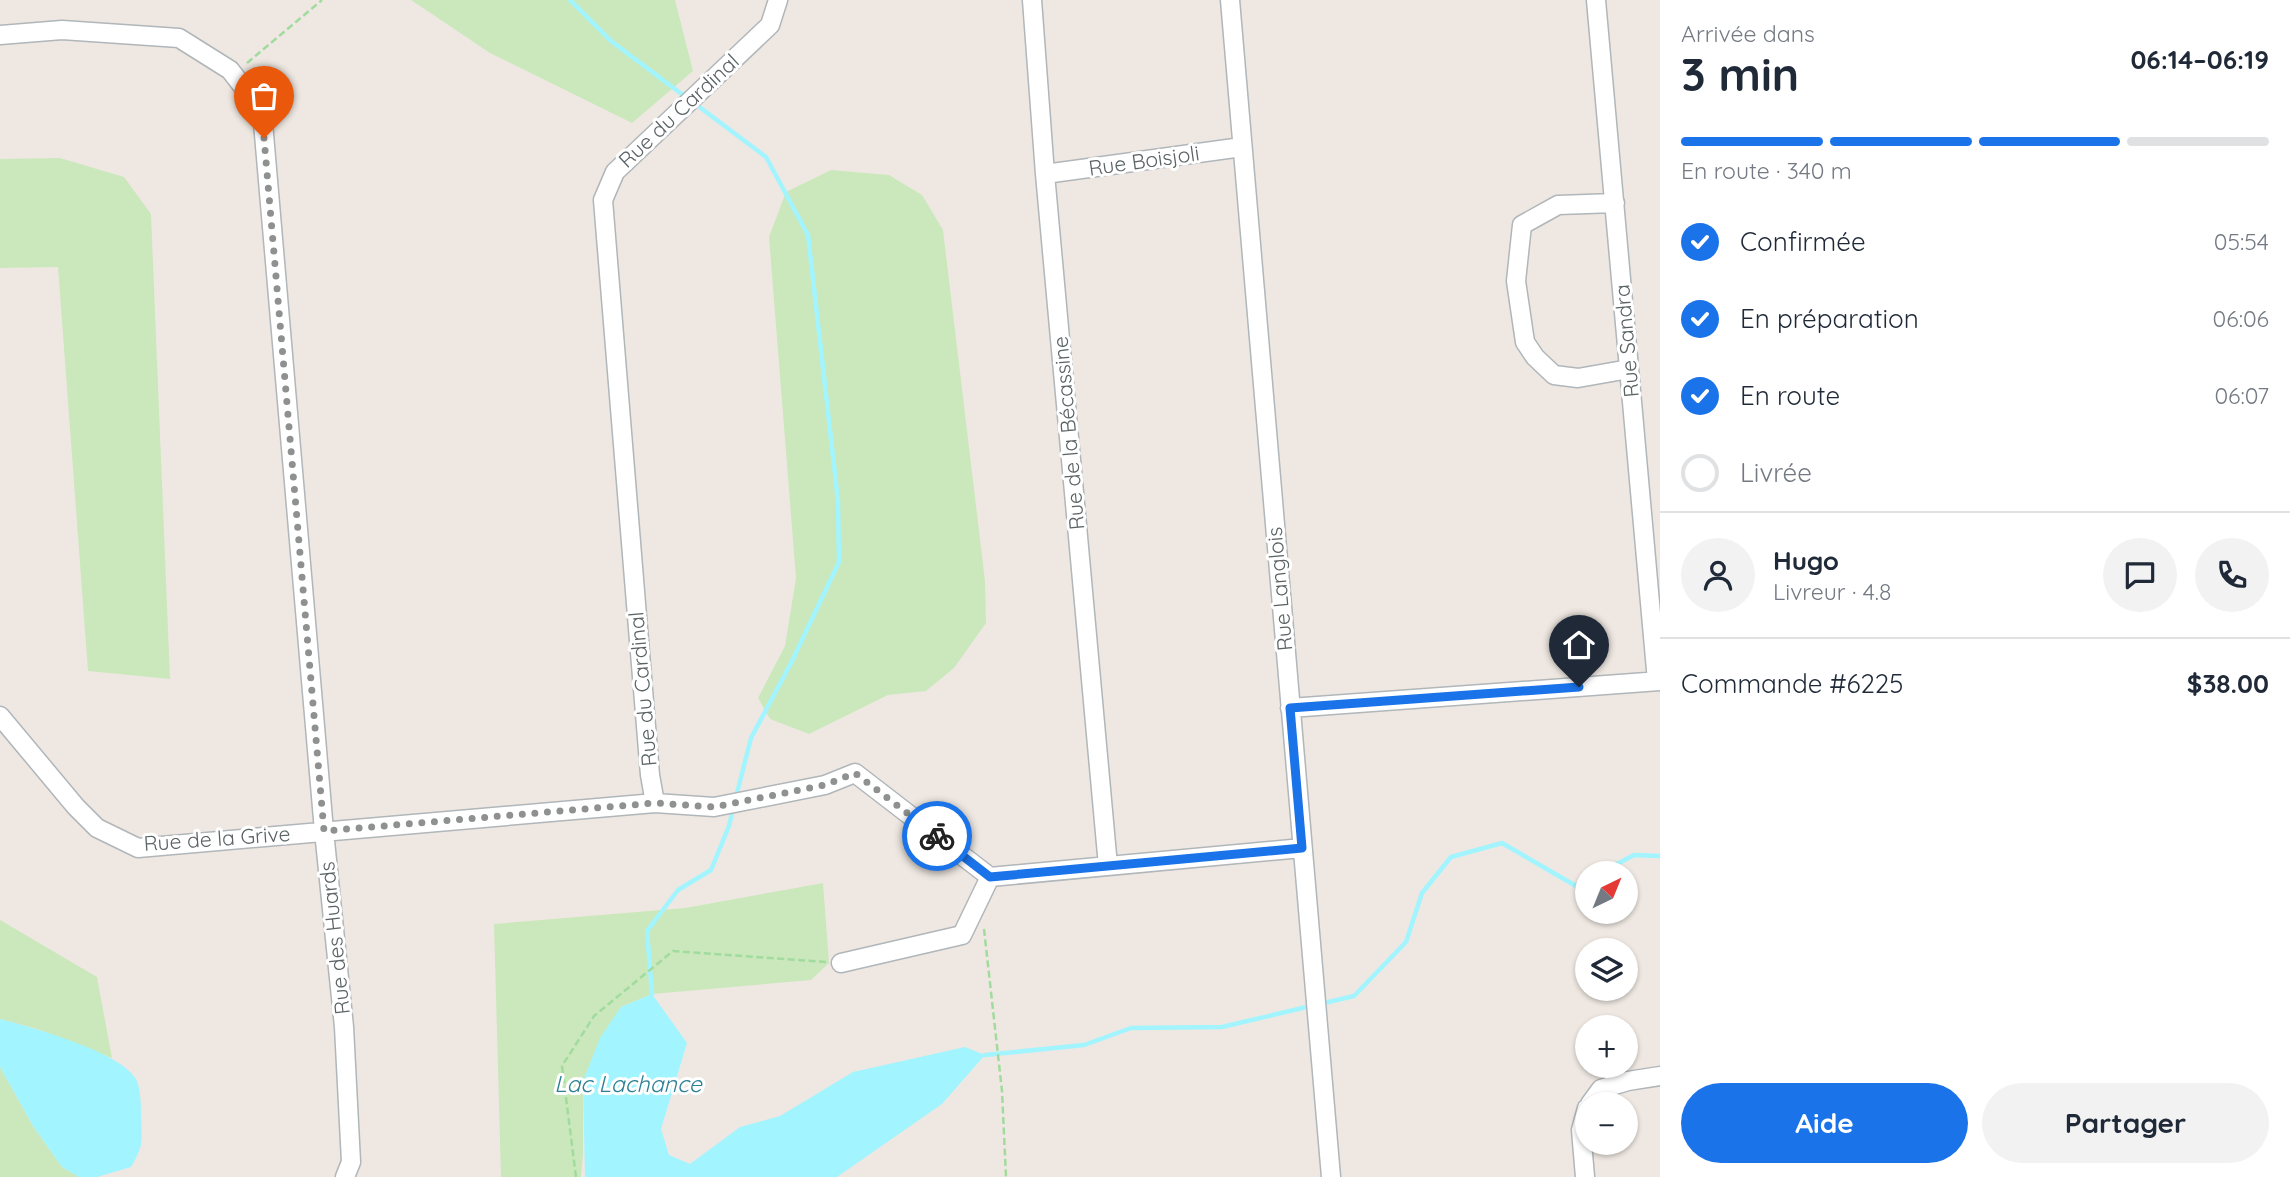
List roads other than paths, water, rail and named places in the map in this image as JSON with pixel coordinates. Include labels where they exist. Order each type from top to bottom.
[{"type":"street","name":"Rue du Cardinal","points":[[655,803],[650,775],[603,200],[615,172],[770,25],[778,0]]},
{"type":"street","name":"Rue de la Bécassine","points":[[1032,0],[1045,174],[1108,866]]},
{"type":"street","name":"Rue Langlois","points":[[1230,0],[1330,1177]]},
{"type":"street","name":"Rue Sandra","points":[[1596,0],[1659,681]]},
{"type":"street","name":"Rue des Huards","points":[[0,35],[62,30],[179,38],[230,70],[262,111],[324,831],[344,1027],[351,1162],[345,1177]]},
{"type":"street","name":"Rue Boisjoli","points":[[1045,174],[1242,148]]},
{"type":"street","points":[[1615,202],[1558,205],[1522,225],[1516,281],[1525,342],[1535,357],[1554,375],[1578,378],[1629,369]]},
{"type":"street","points":[[1290,708],[1659,681]]},
{"type":"street","name":"Rue de la Grive","points":[[0,716],[76,807],[97,828],[138,848],[655,803]]},
{"type":"street","points":[[655,803],[714,807],[825,785],[855,773],[990,877],[1302,848]]},
{"type":"street","points":[[841,963],[962,934],[990,877]]},
{"type":"street","points":[[1599,1092],[1628,1081],[1660,1076]]},
{"type":"street","points":[[1583,1155],[1585,1177]]},
{"type":"water","name":"Lac Lachance","points":[[652,994],[687,1043],[661,1129],[669,1155],[690,1164],[740,1127],[780,1116],[853,1072],[965,1047],[985,1055],[942,1104],[837,1177],[585,1177],[583,1081],[600,1038],[621,1007]]},
{"type":"water","points":[[0,1019],[53,1034],[95,1050],[113,1059],[136,1079],[142,1138],[131,1167],[97,1177],[79,1177],[62,1167],[33,1126],[0,1067]]},
{"type":"waterway","points":[[570,0],[611,41],[687,98]]},
{"type":"waterway","points":[[694,103],[766,157],[808,235],[838,501],[839,562],[791,663],[751,738],[736,797]]},
{"type":"waterway","points":[[652,994],[647,931],[678,890],[711,870],[733,809]]},
{"type":"waterway","points":[[1320,1004],[1354,996],[1406,942],[1422,893],[1451,857],[1502,843],[1575,885]]},
{"type":"waterway","points":[[1623,861],[1634,855],[1660,856]]},
{"type":"waterway","points":[[985,1055],[1084,1045],[1131,1028],[1222,1027],[1311,1006]]}]
